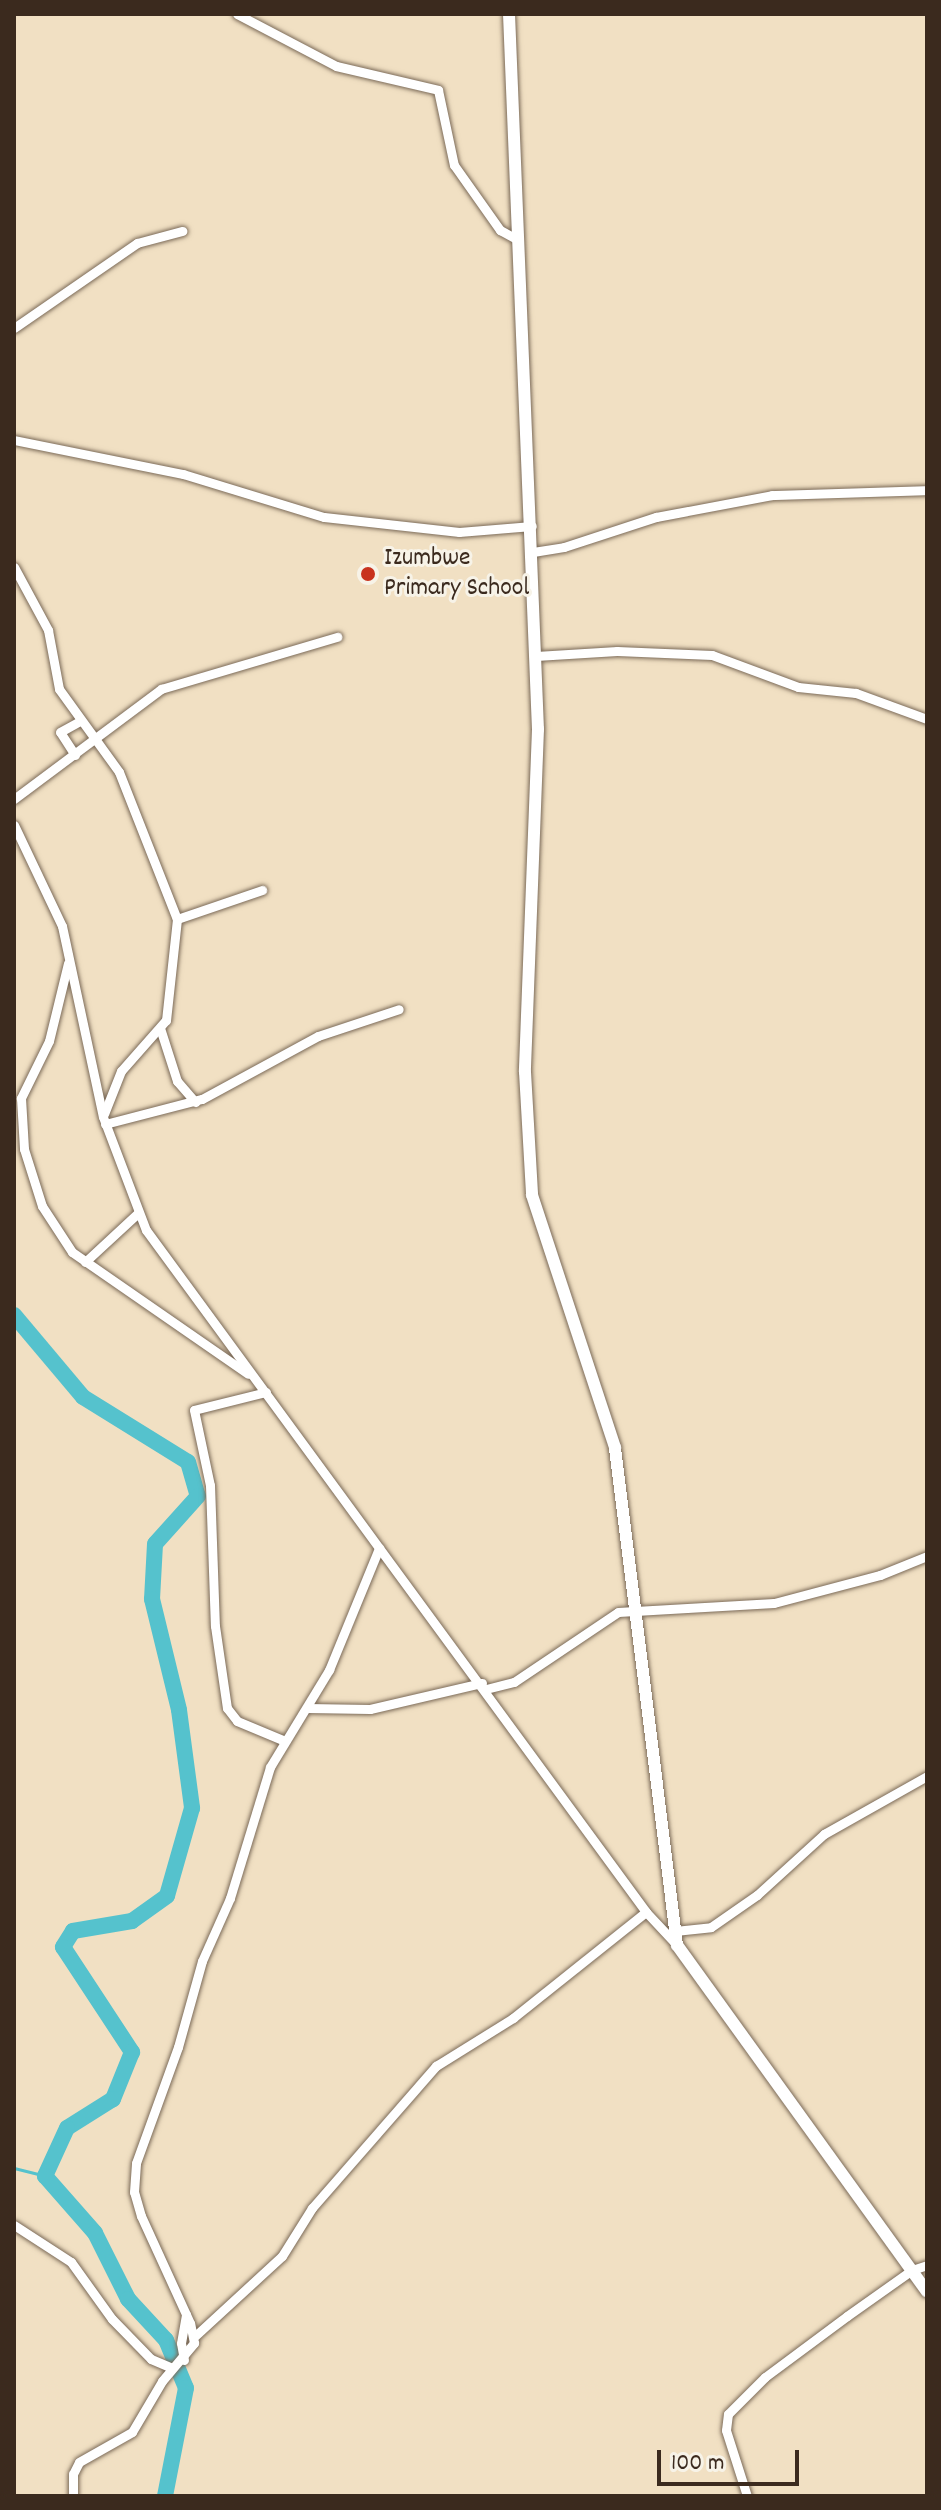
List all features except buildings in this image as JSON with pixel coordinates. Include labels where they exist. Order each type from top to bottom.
[{"type":"main road","points":[[509,14],[539,759],[525,1072],[529,1174],[538,1218],[608,1417],[676,1938],[927,2291]]},
{"type":"street","points":[[237,14],[336,66],[438,90],[454,165],[500,230],[518,240]]},
{"type":"street","points":[[14,328],[137,243],[182,231]]},
{"type":"street","points":[[14,440],[183,474],[324,517],[459,532],[532,526]]},
{"type":"street","points":[[533,552],[678,512],[772,495],[927,490]]},
{"type":"street","points":[[14,567],[48,630],[57,685],[78,722],[119,772],[177,919],[168,1011],[160,1028],[121,1071],[104,1120]]},
{"type":"street","points":[[14,799],[161,689],[337,637]]},
{"type":"street","points":[[536,656],[617,651],[712,655],[798,687],[856,693],[927,719]]},
{"type":"street","points":[[75,755],[60,732],[78,722]]},
{"type":"street","points":[[14,825],[54,907],[70,956],[104,1120],[138,1213],[166,1261],[484,1686],[646,1912],[676,1938],[711,1927],[757,1895],[824,1834],[927,1776]]},
{"type":"street","points":[[177,919],[262,890]]},
{"type":"street","points":[[70,956],[49,1041],[21,1098],[20,1124],[42,1206],[64,1245],[252,1376]]},
{"type":"street","points":[[104,1120],[195,1102],[318,1036],[399,1009]]},
{"type":"street","points":[[160,1028],[177,1081],[195,1102]]},
{"type":"street","points":[[85,1262],[138,1213]]},
{"type":"street","points":[[266,1392],[194,1410],[210,1485],[214,1614],[227,1708],[237,1721],[285,1741]]},
{"type":"street","points":[[195,2336],[141,2216],[133,2177],[197,1975],[230,1898],[270,1767],[307,1708],[349,1625],[379,1548]]},
{"type":"street","points":[[307,1708],[370,1709],[484,1686],[510,1684],[614,1614],[635,1609],[774,1603],[880,1575],[927,1556]]},
{"type":"street","points":[[73,2496],[76,2466],[132,2432],[195,2336],[282,2256],[312,2208],[436,2066],[513,2018],[646,1912]]},
{"type":"street","points":[[14,2225],[71,2262],[112,2319],[151,2359],[179,2364]]},
{"type":"street","points":[[747,2496],[726,2430],[728,2414],[765,2377],[912,2270],[927,2265]]},
{"type":"street","points":[[179,2364],[186,2314]]},
{"type":"waterway","points":[[14,1315],[83,1397],[188,1462],[198,1496],[155,1544],[152,1599],[179,1710],[192,1808],[167,1896],[132,1921],[73,1931],[63,1947],[132,2052],[113,2099],[67,2128],[45,2176],[95,2233],[128,2299],[166,2340],[186,2388],[165,2496]]},
{"type":"waterway","points":[[14,2168],[45,2176]]},
{"type":"place","name":"Izumbwe Primary School","points":[[368,574]]}]
